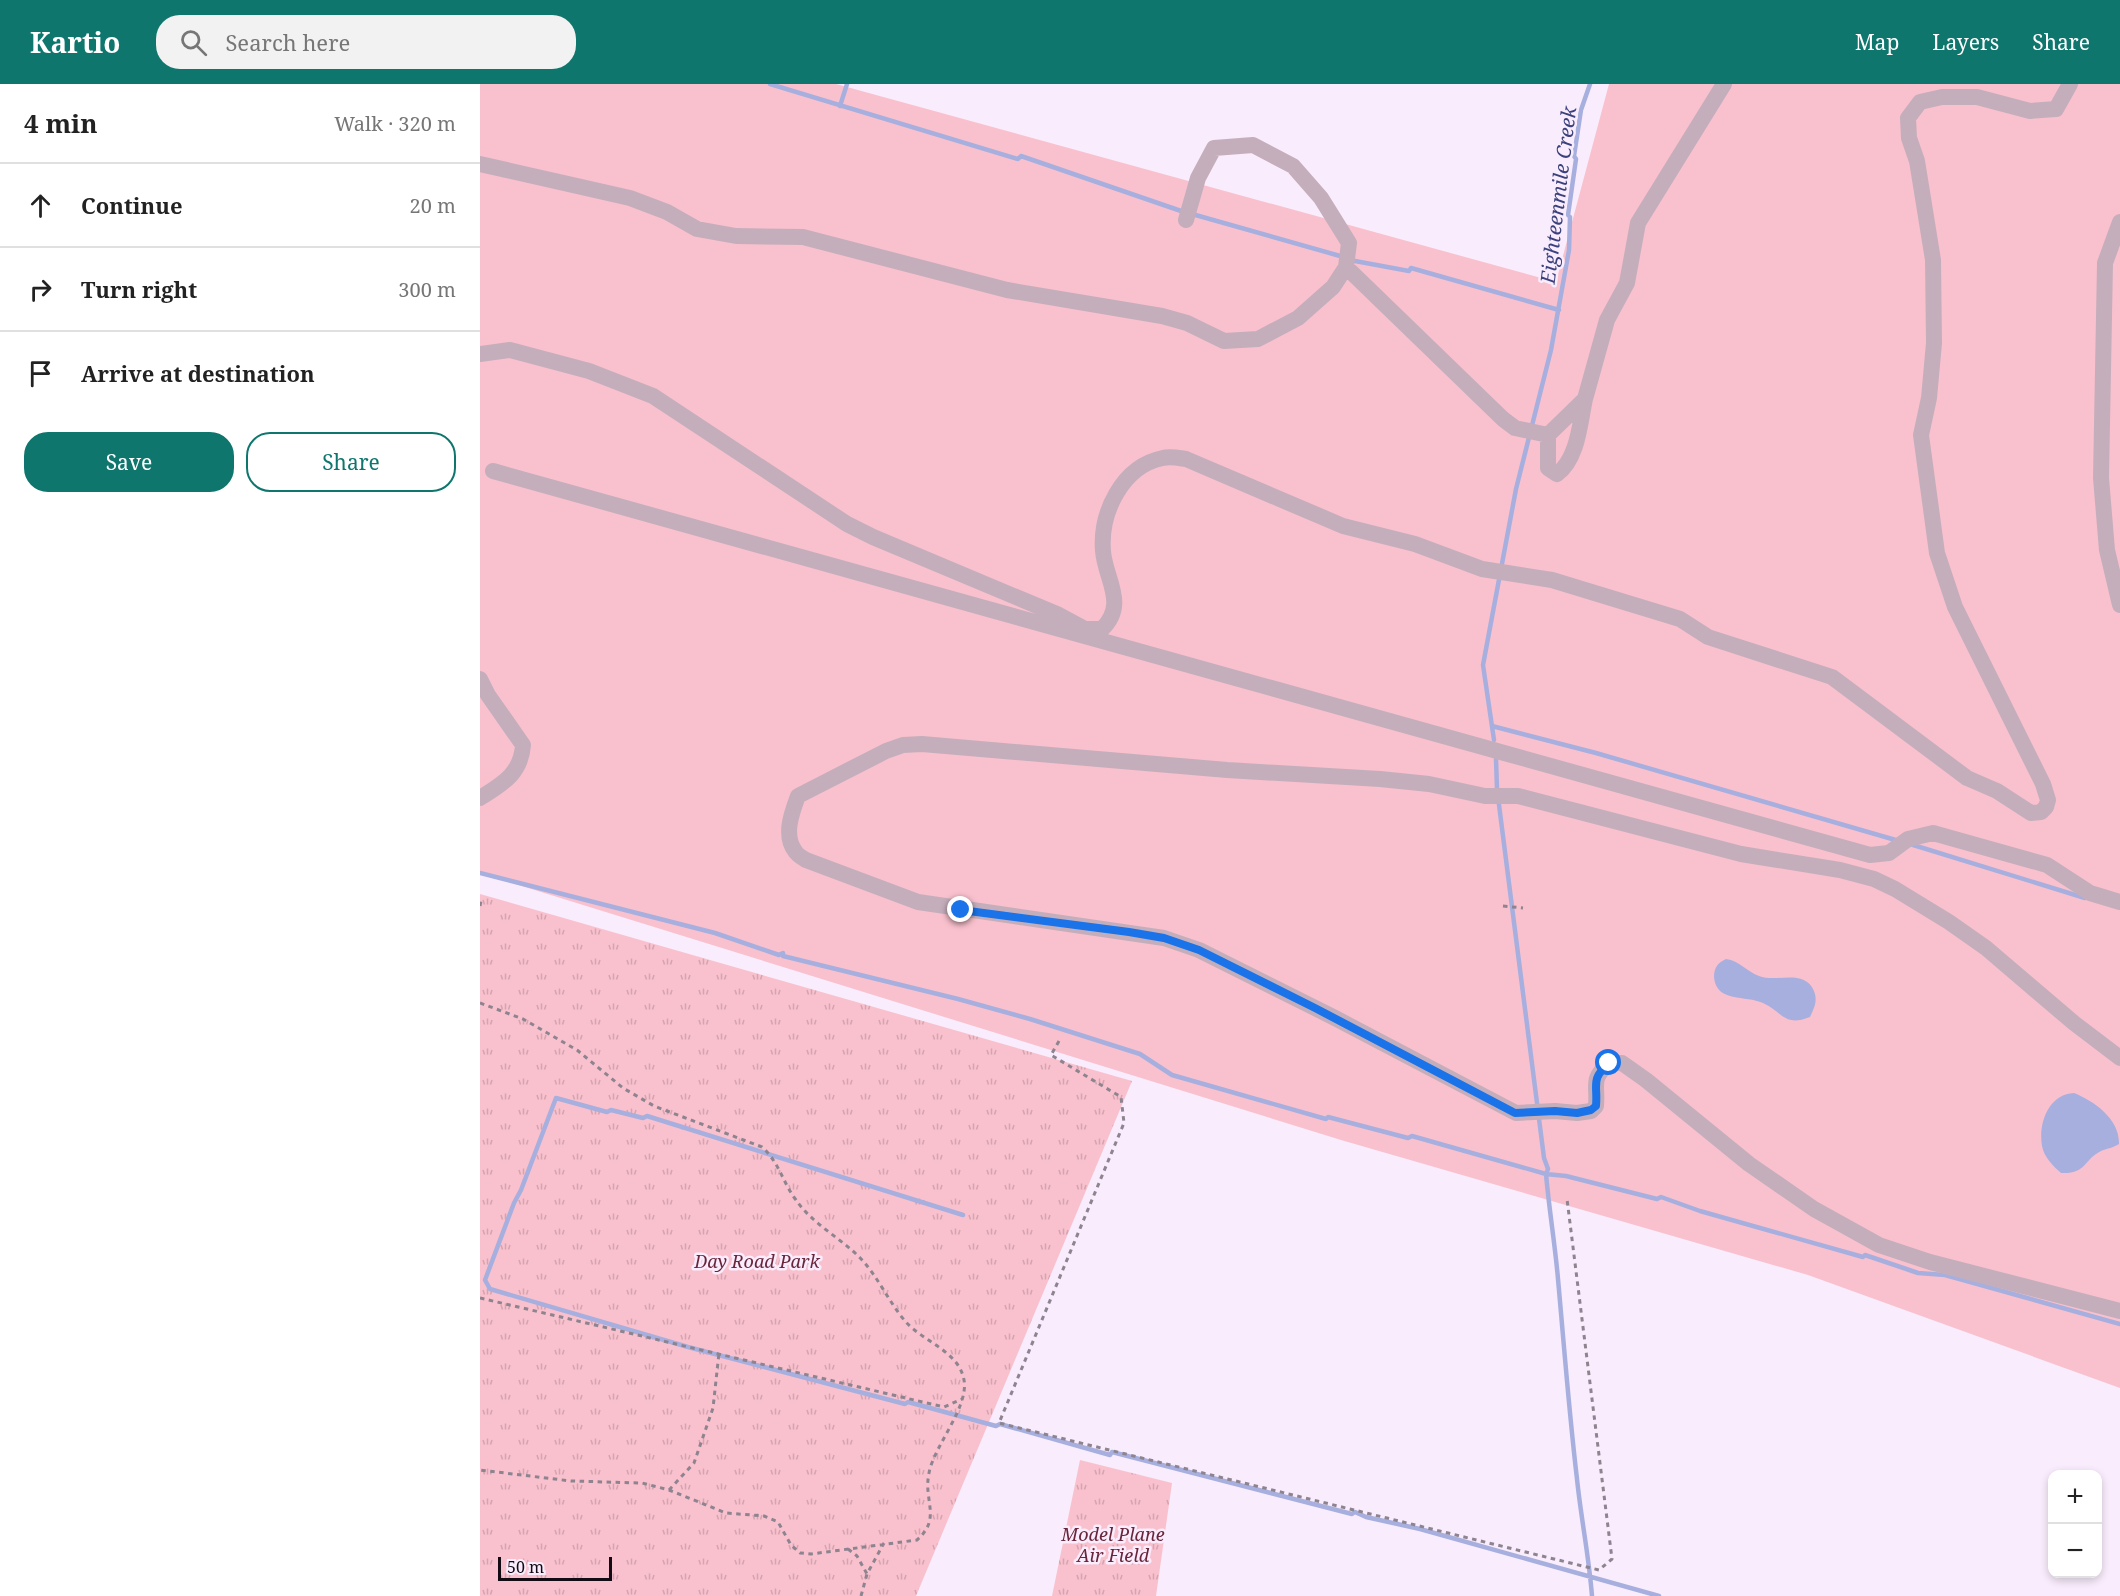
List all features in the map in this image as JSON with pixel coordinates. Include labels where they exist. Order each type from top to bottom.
[{"type":"lane","points":[[1544,434],[1548,468],[1557,474],[1565,468],[1577,440],[1585,399],[1607,320],[1627,283],[1638,223],[1724,84]]},
{"type":"lane","points":[[480,354],[510,350],[589,371],[653,396],[847,524],[1059,615],[1085,629],[1102,629],[1110,621],[1115,596],[1103,553],[1104,528],[1110,504],[1125,482],[1142,466],[1164,458],[1186,459],[1343,526],[1415,544],[1486,569],[1552,580],[1680,619],[1708,637],[1832,677],[1967,778],[1997,791],[2031,813],[2041,812],[2048,800],[2043,784],[1955,607],[1937,553],[1921,435],[1929,398],[1934,343],[1933,260],[1917,160],[1909,138],[1908,118],[1920,102],[1942,97],[1977,97],[2030,111],[2056,109],[2070,84]]},
{"type":"lane","points":[[480,164],[630,198],[667,212],[698,230],[736,236],[803,237],[1007,290],[1187,322],[1224,340],[1258,339],[1299,318],[1333,287],[1346,267],[1349,243],[1321,198],[1293,166],[1253,144],[1214,148],[1198,178],[1188,214]]},
{"type":"lane","points":[[2120,222],[2104,263],[2101,478],[2107,550],[2120,605]]},
{"type":"lane","points":[[1346,267],[1503,419],[1515,428],[1544,434]]},
{"type":"lane","points":[[1544,434],[1585,399]]},
{"type":"lane","points":[[493,471],[1870,855],[1889,853],[1908,839],[1933,833],[2047,865],[2090,893],[2120,902]]},
{"type":"lane","points":[[480,679],[488,695],[523,745],[518,767],[511,777],[480,798]]},
{"type":"lane","points":[[2120,1058],[2074,1023],[1986,948],[1949,922],[1874,879],[1839,870],[1741,854],[1518,796],[1487,796],[1429,784],[922,744],[903,745],[886,751],[798,796],[789,826],[795,851],[806,860],[918,902],[1137,933],[1164,938],[1199,950],[1335,1018],[1515,1113],[1577,1113],[1591,1110],[1596,1106],[1595,1088],[1598,1073],[1609,1063],[1622,1063],[1749,1164],[1814,1209],[1879,1245],[1930,1262],[2120,1311]]},
{"type":"path","points":[[480,906],[481,901]]},
{"type":"path","points":[[1503,906],[1523,908]]},
{"type":"path","points":[[480,1003],[523,1019],[577,1050],[623,1088],[654,1106],[762,1147],[772,1156],[795,1200],[809,1215],[862,1260],[905,1321],[956,1361],[964,1381],[963,1398],[929,1472],[930,1520],[926,1531],[916,1540],[811,1554],[800,1553],[791,1545],[778,1522],[764,1516],[726,1513],[669,1490],[642,1484],[571,1481],[480,1470]]},
{"type":"path","points":[[1059,1041],[1051,1055],[1121,1097],[1124,1123],[999,1424],[1599,1570],[1612,1559],[1567,1199]]},
{"type":"path","points":[[480,1298],[944,1407],[963,1398]]},
{"type":"path","points":[[669,1490],[694,1463],[713,1408],[719,1353]]},
{"type":"path","points":[[861,1596],[867,1574],[884,1543]]},
{"type":"path","points":[[847,1549],[857,1556],[867,1574]]},
{"type":"green space","points":[[480,84],[836,84],[1556,282],[1609,84],[2120,84],[2120,1388],[1808,1275],[1341,1140],[480,873]]},
{"type":"green space","name":"Day Road Park","points":[[480,894],[1132,1081],[916,1596],[480,1596]]},
{"type":"green space","name":"Model Plane Air Field","points":[[1080,1460],[1172,1483],[1156,1596],[1052,1596]]},
{"type":"water","points":[[1726,959],[1759,976],[1797,978],[1810,984],[1816,998],[1810,1017],[1789,1020],[1763,1003],[1733,997],[1720,991],[1714,974],[1717,966]]},
{"type":"water","points":[[2074,1093],[2090,1101],[2104,1112],[2115,1127],[2119,1144],[2101,1151],[2076,1171],[2061,1173],[2045,1154],[2042,1146],[2042,1128],[2047,1111],[2052,1104],[2058,1098]]},
{"type":"waterway","points":[[770,84],[1018,159],[1021,156],[1184,212]]},
{"type":"waterway","points":[[840,106],[847,84]]},
{"type":"waterway","name":"Eighteenmile Creek","points":[[1494,740],[1483,665],[1516,489],[1551,350],[1569,250],[1570,217],[1568,215],[1576,159],[1574,156],[1581,110],[1590,84]]},
{"type":"waterway","points":[[1192,214],[1340,256]]},
{"type":"waterway","points":[[1355,261],[1409,271],[1411,268],[1559,310]]},
{"type":"waterway","points":[[1492,726],[1596,753],[1899,841]]},
{"type":"waterway","points":[[1496,759],[1497,789],[1544,1158],[1548,1169],[1546,1174],[1572,1429],[1592,1596]]},
{"type":"waterway","points":[[1910,844],[2085,898]]},
{"type":"waterway","points":[[480,873],[715,933],[779,955],[783,953],[783,956],[1030,1019],[1140,1054],[1172,1075],[1326,1119],[1328,1117],[1408,1138],[1412,1136],[1546,1174],[1566,1176],[1657,1199],[1661,1197],[1700,1211],[1863,1257],[1865,1255],[1918,1273],[1945,1275],[2120,1324]]},
{"type":"waterway","points":[[963,1215],[647,1116],[643,1118],[611,1110],[607,1112],[556,1098],[485,1280],[490,1289],[688,1347],[905,1404],[908,1402],[996,1426],[1000,1424],[1110,1455],[1112,1452],[1352,1514],[1355,1512],[1366,1517],[1420,1529],[1659,1596]]},
{"type":"route","points":[[961,910],[1129,932],[1164,938],[1199,950],[1335,1018],[1515,1113],[1555,1111],[1577,1113],[1591,1110],[1596,1106],[1595,1088],[1598,1073],[1609,1063]]}]
